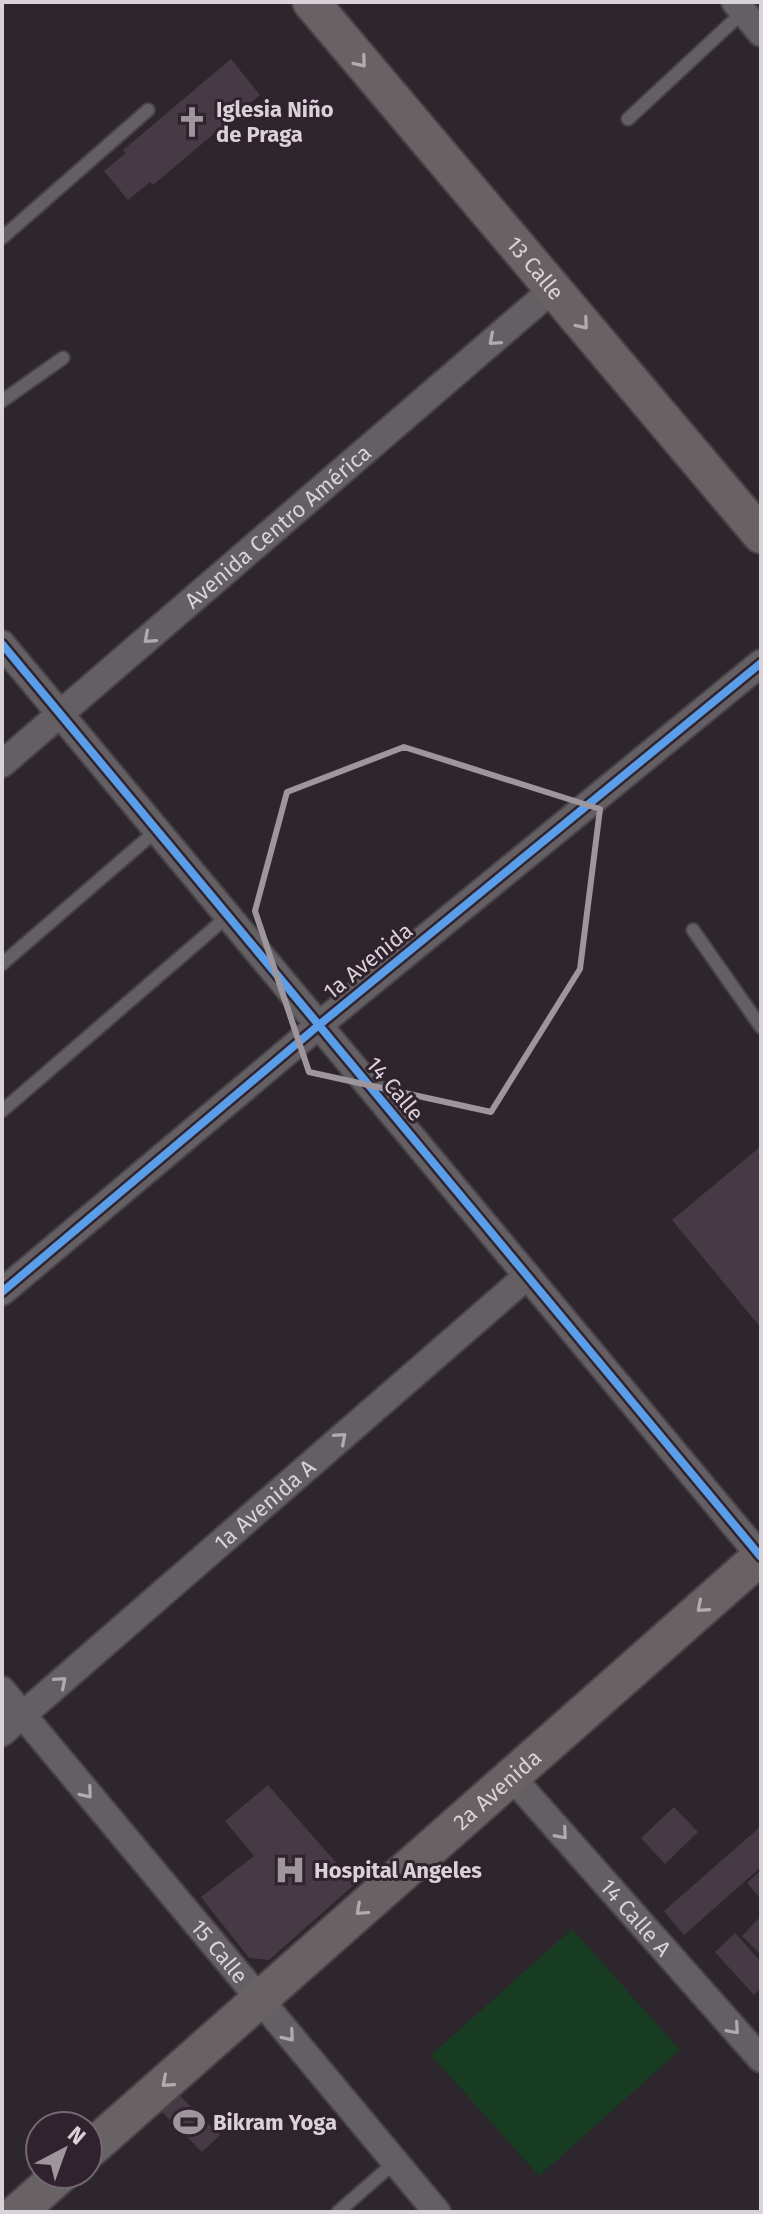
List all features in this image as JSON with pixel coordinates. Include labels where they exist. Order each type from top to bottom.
[{"type":"street","name":"13 Calle","points":[[311,2],[761,535]]},
{"type":"street","points":[[739,7],[761,33]]},
{"type":"street","name":"Avenida Centro América","points":[[2,764],[553,289]]},
{"type":"street","name":"14 Calle","points":[[2,644],[761,1556]]},
{"type":"street","name":"1a Avenida","points":[[2,1292],[319,1025],[761,663]]},
{"type":"street","name":"1a Avenida A","points":[[2,1733],[527,1276]]},
{"type":"street","name":"2a Avenida","points":[[104,2137],[761,1556]]},
{"type":"street","name":"15 Calle","points":[[2,1690],[437,2212]]},
{"type":"street","name":"14 Calle A","points":[[510,1775],[761,2059]]},
{"type":"street","points":[[18,2212],[43,2190]]},
{"type":"lane","points":[[628,119],[739,7]]},
{"type":"lane","points":[[2,238],[148,110]]},
{"type":"lane","points":[[2,401],[63,358]]},
{"type":"lane","points":[[2,964],[157,830]]},
{"type":"lane","points":[[2,1111],[228,916]]},
{"type":"lane","points":[[693,930],[761,1027]]},
{"type":"lane","points":[[338,2212],[395,2162]]},
{"type":"highlighted area","points":[[404,747],[600,809],[580,969],[491,1112],[309,1072],[255,911],[287,792]]},
{"type":"green space","points":[[572,1929],[680,2050],[539,2176],[431,2055]]},
{"type":"building","name":"Iglesia Niño de Praga","points":[[231,59],[260,95],[153,185],[150,182],[128,200],[104,171],[126,153],[123,150]]},
{"type":"building","points":[[761,1146],[761,1328],[672,1220]]},
{"type":"building","name":"Hospital Angeles","points":[[268,1785],[355,1884],[269,1960],[249,1958],[201,1897],[254,1856],[225,1821]]},
{"type":"building","points":[[674,1807],[698,1832],[665,1864],[641,1838]]},
{"type":"building","points":[[761,1826],[761,1867],[684,1935],[664,1911]]},
{"type":"building","points":[[761,1870],[761,1899],[747,1883]]},
{"type":"building","points":[[761,1916],[761,1955],[742,1936]]},
{"type":"building","points":[[735,1933],[761,1962],[761,1988],[754,1995],[715,1952]]},
{"type":"building","name":"Bikram Yoga","points":[[175,2091],[220,2135],[202,2152],[158,2108]]},
{"type":"cycle path","points":[[2,644],[761,1557]]},
{"type":"cycle path","points":[[2,1292],[319,1025],[761,663]]},
{"type":"place","name":"Iglesia Niño de Praga","points":[[192,122]]},
{"type":"place","name":"Hospital Angeles","points":[[290,1870]]},
{"type":"place","name":"Bikram Yoga","points":[[189,2122]]}]
